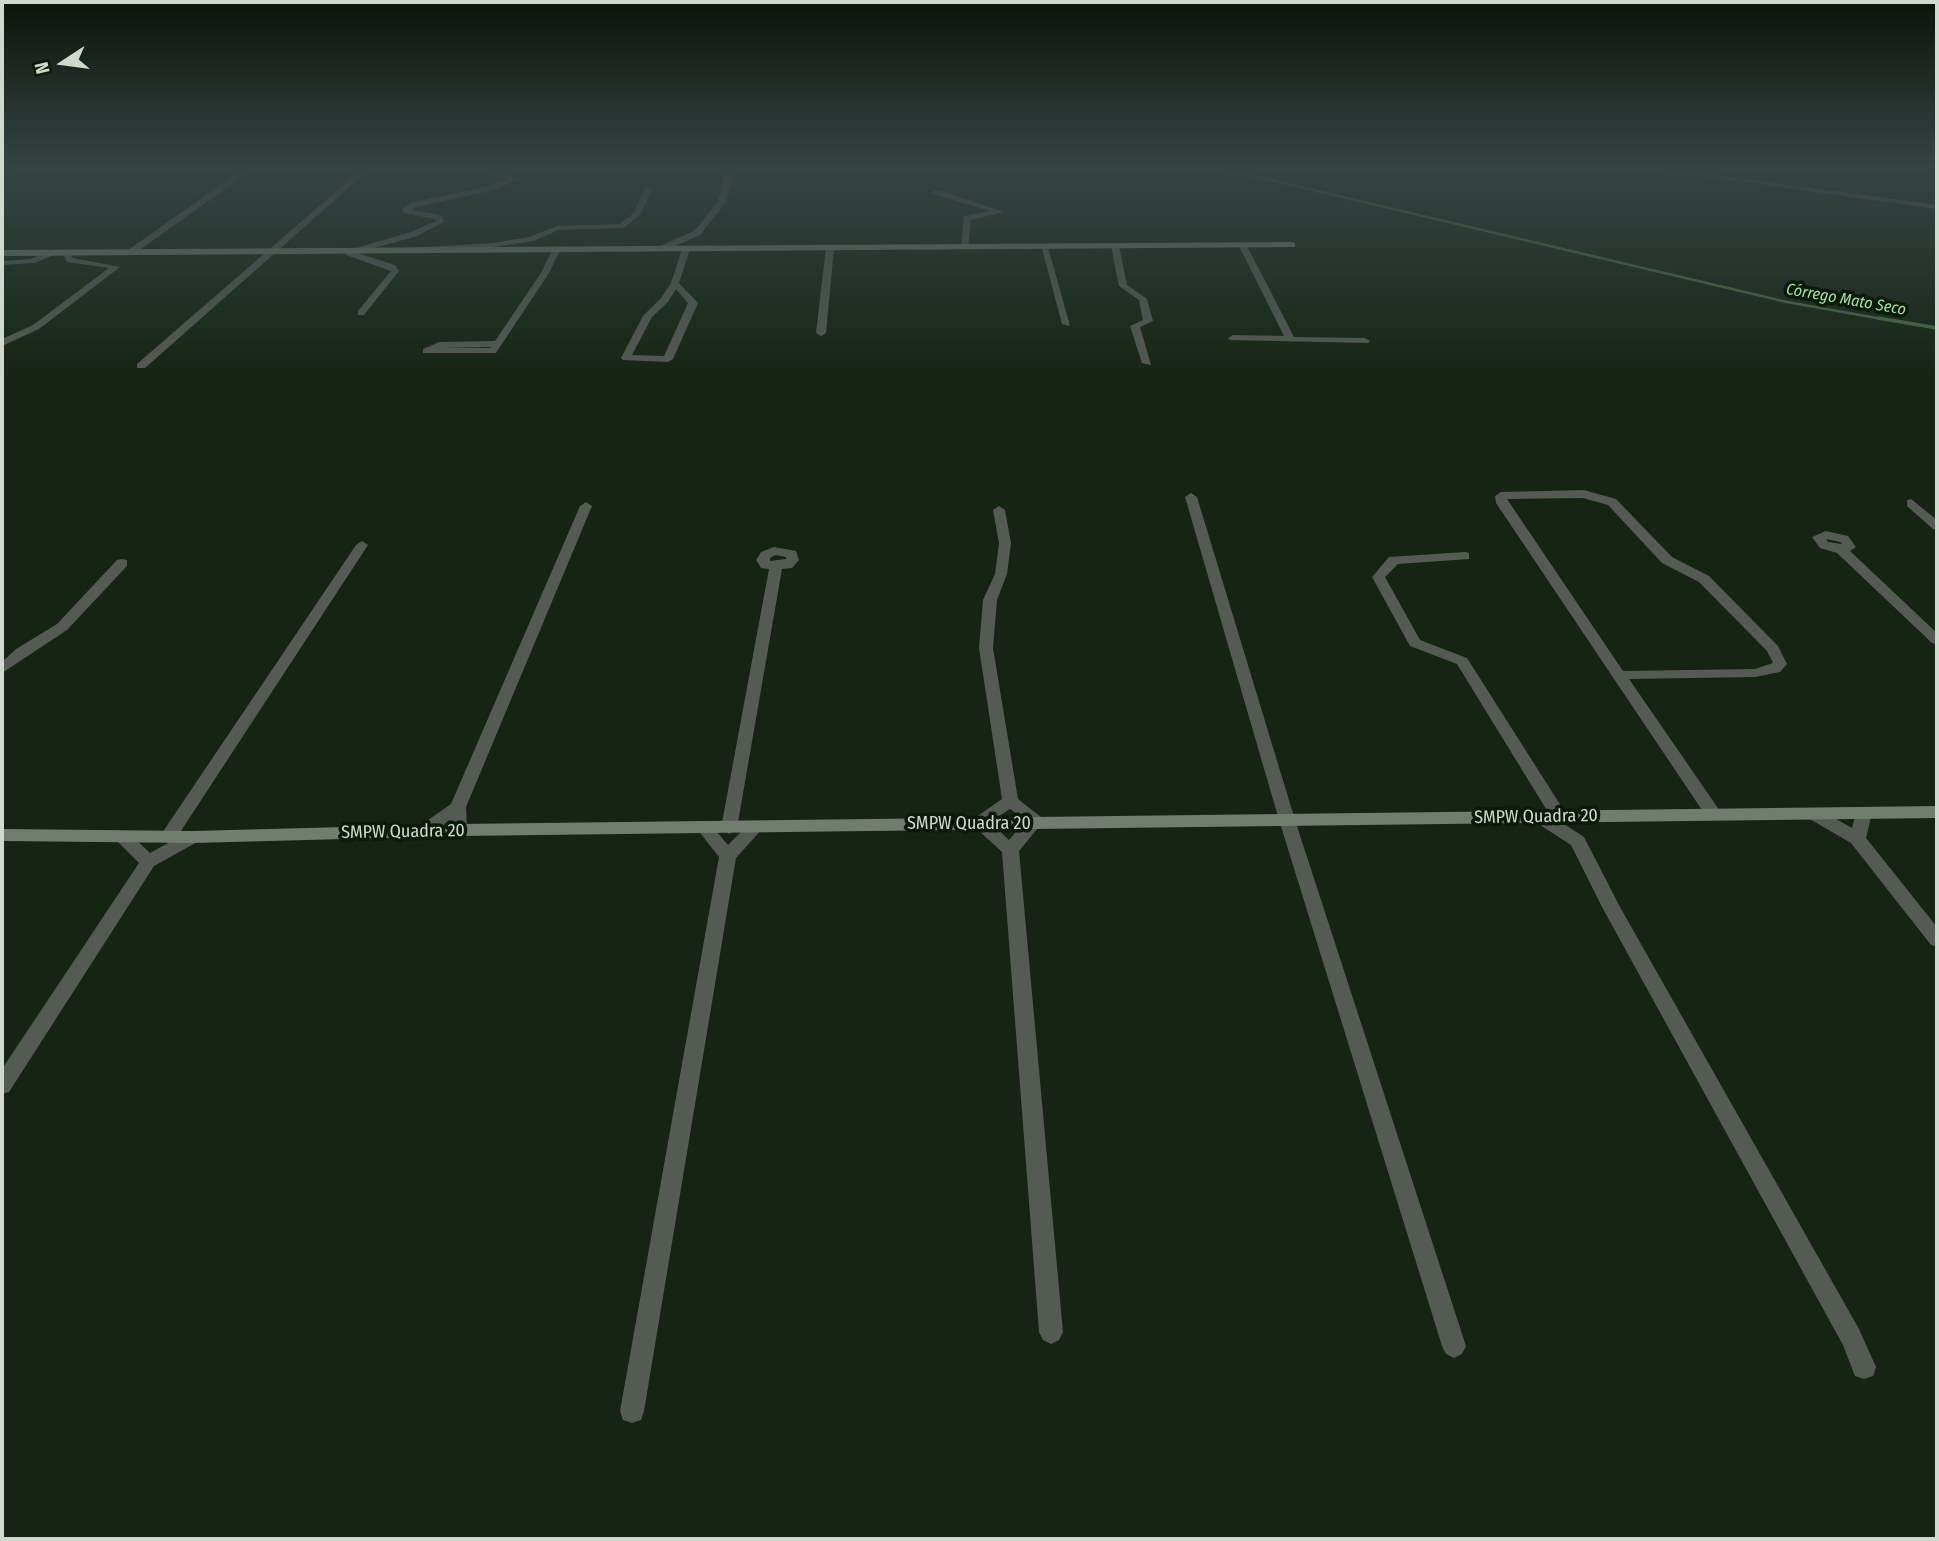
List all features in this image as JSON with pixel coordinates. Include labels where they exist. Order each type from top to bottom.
[{"type":"street","points":[[131,252],[148,240]]},
{"type":"street","points":[[141,366],[287,240]]},
{"type":"street","points":[[355,251],[391,240]]},
{"type":"street","points":[[405,250],[493,245],[525,240]]},
{"type":"street","points":[[661,249],[681,240]]},
{"type":"street","points":[[964,247],[965,240]]},
{"type":"street","points":[[2,253],[1292,245]]},
{"type":"street","points":[[1115,246],[1123,286],[1143,299],[1148,321],[1136,327],[1147,363]]},
{"type":"street","points":[[1243,246],[1290,338]]},
{"type":"street","points":[[1044,247],[1067,324]]},
{"type":"street","points":[[821,333],[830,248]]},
{"type":"street","points":[[674,283],[693,303],[667,359],[626,358],[648,316],[665,300],[686,249]]},
{"type":"street","points":[[477,349],[496,344],[545,272],[556,250]]},
{"type":"street","points":[[343,251],[393,267],[395,271],[361,313]]},
{"type":"street","points":[[2,343],[36,327],[116,267],[70,261],[64,252]]},
{"type":"street","points":[[2,263],[31,261],[51,253]]},
{"type":"street","points":[[1233,338],[1365,341]]},
{"type":"street","points":[[1619,675],[1755,673],[1775,669],[1780,664],[1773,649],[1704,579],[1661,554],[1612,502],[1584,494],[1501,496],[1500,500],[1714,815]]},
{"type":"street","points":[[1191,497],[1287,820],[1454,1346]]},
{"type":"street","points":[[1911,503],[1937,526]]},
{"type":"street","points":[[459,830],[457,807],[586,506]]},
{"type":"street","points":[[999,510],[1004,542],[1001,574],[990,600],[986,648],[1010,801],[1037,824],[1010,850]]},
{"type":"street","points":[[168,837],[362,545]]},
{"type":"street","points":[[1842,550],[1937,640]]},
{"type":"street","points":[[1465,556],[1394,561],[1378,577],[1415,643],[1462,661],[1560,817]]},
{"type":"street","points":[[2,669],[21,652],[62,627],[122,564]]},
{"type":"street","points":[[729,828],[776,567]]},
{"type":"street","points":[[1010,801],[978,824],[1010,850],[1051,1332]]},
{"type":"street","points":[[424,831],[457,807]]},
{"type":"street","name":"SMPW Quadra 20","points":[[2,835],[193,837],[459,830],[705,829],[1937,811]]},
{"type":"street","points":[[1857,839],[1864,813]]},
{"type":"street","points":[[1814,814],[1857,839],[1937,940]]},
{"type":"street","points":[[1578,841],[1589,816]]},
{"type":"street","points":[[1540,817],[1578,841],[1611,907],[1851,1337],[1864,1367]]},
{"type":"street","points":[[632,1411],[727,856],[755,828]]},
{"type":"street","points":[[705,829],[727,856]]},
{"type":"street","points":[[123,837],[148,862]]},
{"type":"street","points":[[2,1086],[148,862],[193,837]]},
{"type":"waterway","name":"Córrego Mato Seco","points":[[1524,240],[1787,302],[1888,320]]},
{"type":"waterway","name":"Córrego Mato Seco","points":[[1878,318],[1937,328]]}]
